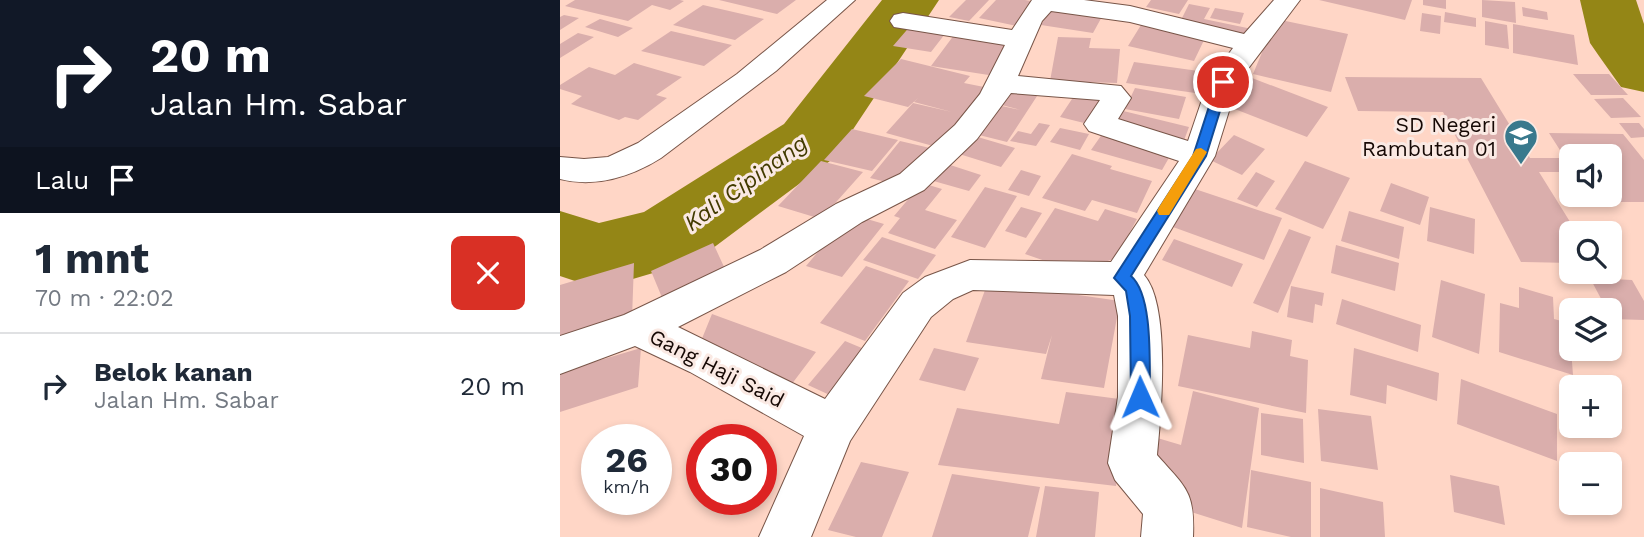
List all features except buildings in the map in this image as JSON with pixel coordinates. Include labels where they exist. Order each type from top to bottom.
[{"type":"street","points":[[560,168],[568,171],[609,169],[646,153],[734,91],[842,0]]},
{"type":"street","points":[[1122,278],[1199,156],[1223,82],[1287,0]]},
{"type":"street","points":[[637,328],[773,261],[849,213],[912,182],[966,131],[994,97],[1030,19],[1045,1],[1135,7],[1250,44]]},
{"type":"street","points":[[903,21],[1020,39]]},
{"type":"street","points":[[1001,82],[1111,92],[1116,98],[1100,124],[1199,156]]},
{"type":"street","points":[[785,537],[832,427],[917,305],[954,280],[970,275],[1122,278],[1133,288],[1138,316],[1140,397],[1132,463],[1169,506],[1167,537]]},
{"type":"street","name":"Gang Haji Said","points":[[560,355],[637,328],[705,359],[832,427]]},
{"type":"waterway","name":"Kali Cipinang","points":[[560,243],[599,256],[668,238],[809,141],[911,0]]},
{"type":"waterway","name":"Kali Cipinang","points":[[1608,0],[1620,43],[1644,73]]},
{"type":"slow traffic","points":[[1164,211],[1201,152]]},
{"type":"place","name":"SD Negeri Rambutan 01","points":[[1521,166]]},
{"type":"route","points":[[1140,397],[1138,316],[1133,288],[1122,278],[1199,156],[1223,82]]}]
